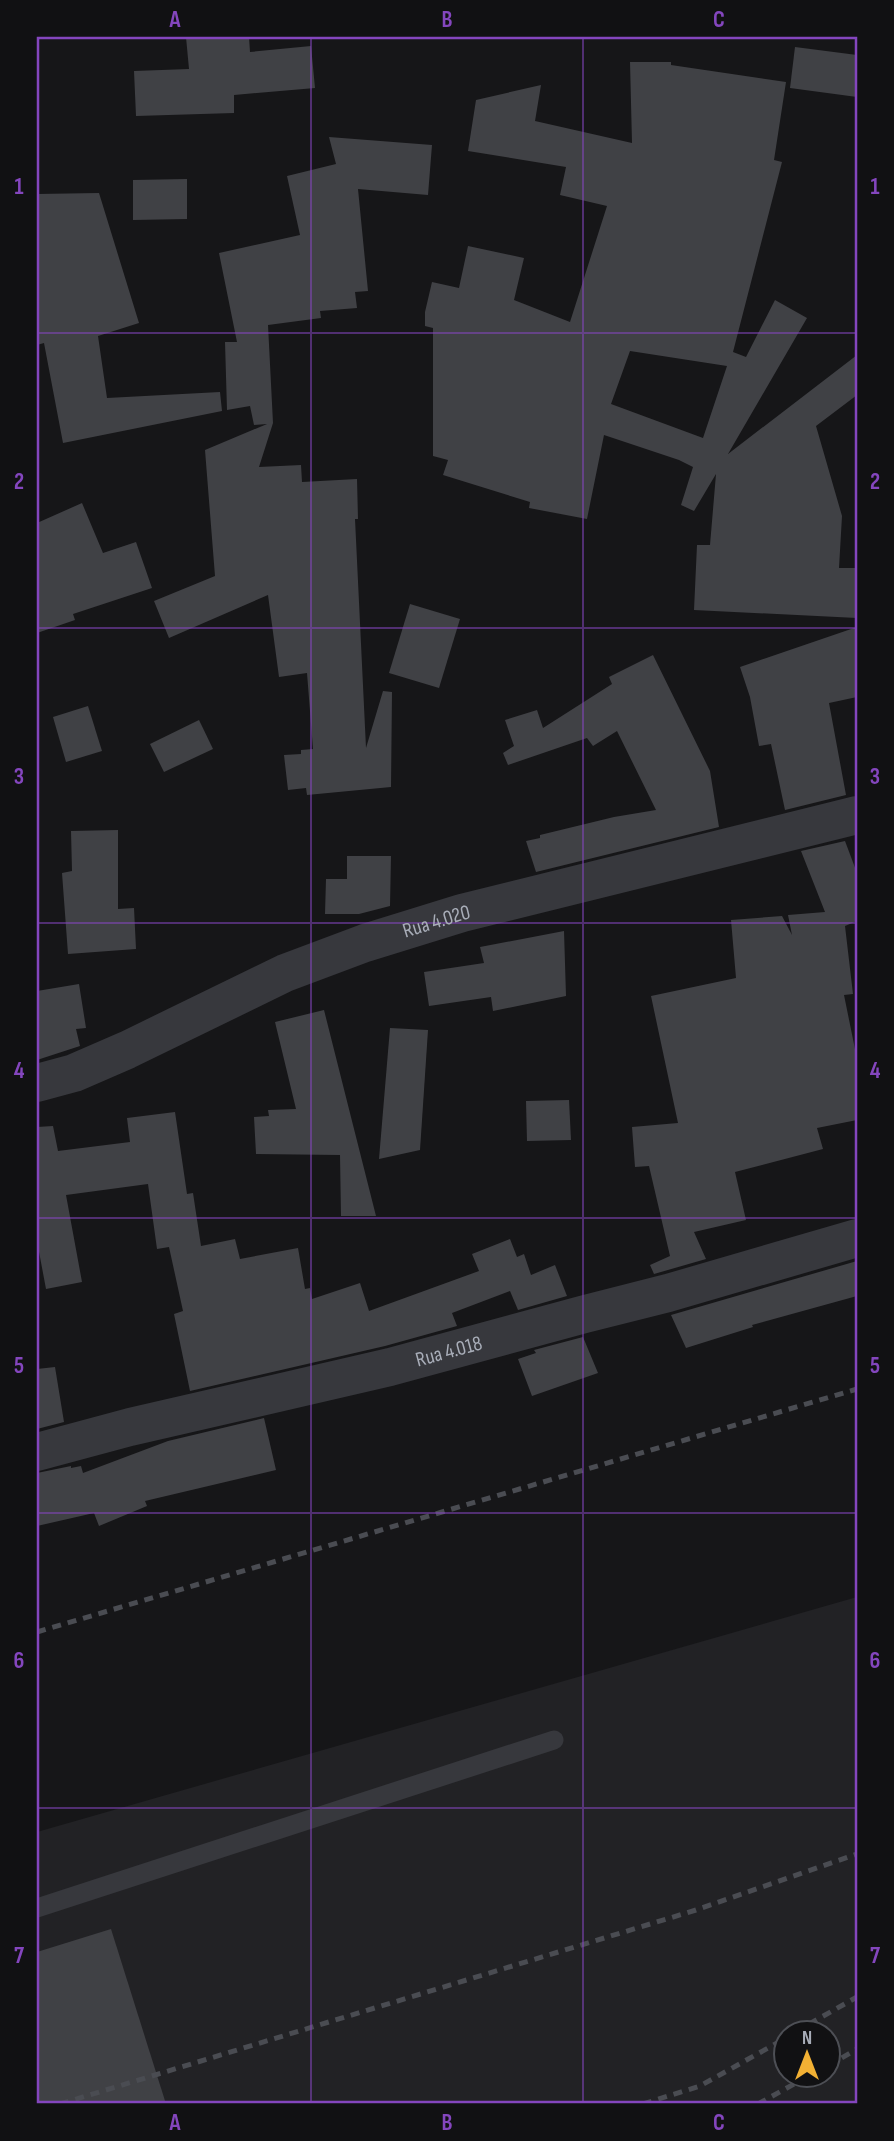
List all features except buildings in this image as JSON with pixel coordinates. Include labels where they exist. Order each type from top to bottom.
[{"type":"street","name":"Rua 4.020","points":[[37,1083],[74,1073],[127,1051],[285,973],[365,943],[461,913],[857,815]]},
{"type":"street","name":"Rua 4.018","points":[[37,1452],[130,1427],[390,1367],[668,1293],[857,1238]]},
{"type":"lane","points":[[37,1908],[554,1740]]},
{"type":"shaded area","points":[[857,1597],[857,2104],[37,2104],[37,1832]]},
{"type":"railway","points":[[37,1632],[857,1389]]},
{"type":"railway","points":[[60,2104],[696,1910],[857,1854]]},
{"type":"railway","points":[[820,2018],[857,1997]]},
{"type":"railway","points":[[643,2104],[700,2086],[772,2046]]},
{"type":"railway","points":[[842,2058],[857,2049]]},
{"type":"railway","points":[[758,2104],[787,2088]]}]
